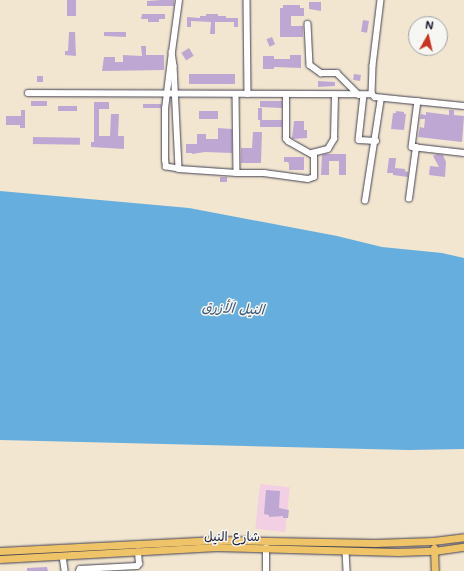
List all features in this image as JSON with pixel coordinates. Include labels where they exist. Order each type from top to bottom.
[{"type":"main road","name":"شارع النيل","points":[[0,551],[218,540],[327,543],[433,542],[464,538]]},
{"type":"main road","points":[[433,542],[435,571]]},
{"type":"main road","name":"شارع النيل","points":[[0,559],[217,547],[346,551],[434,551],[462,549]]},
{"type":"street","points":[[179,0],[166,93],[166,166],[179,169],[237,174],[264,173],[312,179],[315,174],[315,157],[312,153],[289,142],[286,139],[286,94]]},
{"type":"street","points":[[247,0],[248,94]]},
{"type":"street","points":[[372,94],[373,66],[381,0]]},
{"type":"street","points":[[308,24],[310,65],[321,73],[337,73],[362,95]]},
{"type":"street","points":[[172,52],[179,169]]},
{"type":"street","points":[[28,93],[372,94],[375,97],[381,98],[464,106]]},
{"type":"street","points":[[236,94],[237,174]]},
{"type":"street","points":[[312,153],[328,149],[334,139],[335,95]]},
{"type":"street","points":[[362,95],[359,140],[376,141]]},
{"type":"street","points":[[365,201],[376,141],[381,98]]},
{"type":"street","points":[[418,101],[412,147],[464,152]]},
{"type":"street","points":[[409,200],[416,147]]},
{"type":"street","points":[[266,548],[266,571]]},
{"type":"street","points":[[346,551],[347,571]]},
{"type":"street","points":[[79,571],[80,569],[137,566],[138,552]]},
{"type":"street","points":[[63,556],[65,571]]},
{"type":"shaded area","points":[[260,484],[290,487],[285,532],[255,529]]},
{"type":"water","name":"النيل الأزرق","points":[[0,191],[189,208],[337,236],[382,247],[442,253],[464,258],[464,449],[409,450],[0,440]]},
{"type":"building","points":[[67,0],[76,0],[76,16],[67,16]]},
{"type":"building","points":[[174,0],[174,6],[147,6],[147,1]]},
{"type":"building","points":[[309,2],[321,2],[321,11],[309,9]]},
{"type":"building","points":[[283,5],[300,5],[300,8],[304,8],[304,16],[291,16],[291,26],[303,26],[303,37],[280,37],[280,8],[283,8]]},
{"type":"building","points":[[142,14],[165,14],[165,19],[159,19],[159,22],[148,22],[148,19],[141,19]]},
{"type":"building","points":[[206,14],[218,14],[218,16],[226,16],[226,18],[238,18],[238,27],[234,27],[234,22],[215,22],[215,34],[210,34],[211,22],[191,21],[191,27],[187,27],[187,17],[200,18],[200,16],[206,16]]},
{"type":"building","points":[[363,20],[369,21],[367,33],[361,32]]},
{"type":"building","points":[[69,32],[75,32],[76,56],[65,55],[65,51],[68,51]]},
{"type":"building","points":[[104,32],[126,32],[126,37],[104,36]]},
{"type":"building","points":[[272,37],[275,44],[270,47],[266,39]]},
{"type":"building","points":[[141,46],[146,46],[146,55],[164,55],[164,70],[102,71],[104,57],[115,57],[115,62],[123,62],[123,55],[142,56]]},
{"type":"building","points":[[189,48],[194,56],[186,60],[181,53]]},
{"type":"building","points":[[290,55],[301,55],[301,68],[274,67],[274,69],[263,69],[263,56],[274,56],[274,59],[290,59]]},
{"type":"building","points":[[189,74],[235,74],[235,84],[189,84]]},
{"type":"building","points":[[354,74],[361,75],[360,81],[353,80]]},
{"type":"building","points":[[37,76],[43,76],[43,82],[37,82]]},
{"type":"building","points":[[318,81],[335,82],[335,86],[318,87]]},
{"type":"building","points":[[31,101],[47,101],[47,106],[31,106]]},
{"type":"building","points":[[260,101],[282,101],[282,108],[260,107]]},
{"type":"building","points":[[94,102],[109,102],[109,109],[99,109],[99,136],[110,136],[111,114],[119,114],[118,136],[124,136],[124,149],[91,147],[91,142],[94,142]]},
{"type":"building","points":[[143,104],[161,104],[161,108],[143,108]]},
{"type":"building","points":[[58,106],[77,106],[77,111],[58,111]]},
{"type":"building","points":[[258,108],[262,108],[262,120],[258,120]]},
{"type":"building","points":[[21,110],[25,110],[25,128],[20,128],[20,125],[6,125],[6,116],[21,116]]},
{"type":"building","points":[[449,110],[454,110],[454,115],[464,116],[462,142],[418,137],[420,127],[424,128],[425,119],[420,119],[421,114],[426,115],[426,112],[449,115]]},
{"type":"building","points":[[199,111],[218,111],[218,119],[199,119]]},
{"type":"building","points":[[396,111],[404,112],[404,114],[406,114],[404,130],[391,129],[393,113],[396,113]]},
{"type":"building","points":[[260,120],[282,120],[282,127],[260,127]]},
{"type":"building","points":[[294,121],[304,121],[304,130],[307,130],[307,138],[292,139]]},
{"type":"building","points":[[218,128],[232,129],[232,153],[186,153],[186,144],[197,144],[197,134],[206,134],[206,139],[218,139]]},
{"type":"building","points":[[253,132],[262,132],[261,163],[241,163],[241,148],[252,148]]},
{"type":"building","points":[[33,137],[80,138],[80,145],[33,144]]},
{"type":"building","points":[[346,154],[346,175],[339,175],[339,161],[329,161],[329,175],[321,175],[322,155]]},
{"type":"building","points":[[437,154],[443,155],[446,162],[445,177],[429,175],[430,166],[439,167],[433,156]]},
{"type":"building","points":[[284,157],[304,157],[304,170],[289,170],[289,164],[288,162],[284,162]]},
{"type":"building","points":[[389,158],[396,158],[395,168],[405,169],[405,171],[408,172],[408,177],[387,173]]},
{"type":"building","points":[[220,177],[227,177],[227,182],[220,182]]},
{"type":"building","points":[[266,490],[280,491],[279,508],[289,510],[288,518],[283,518],[283,516],[269,517],[269,515],[264,514]]},
{"type":"building","points":[[47,567],[48,571],[27,571],[27,568]]}]
